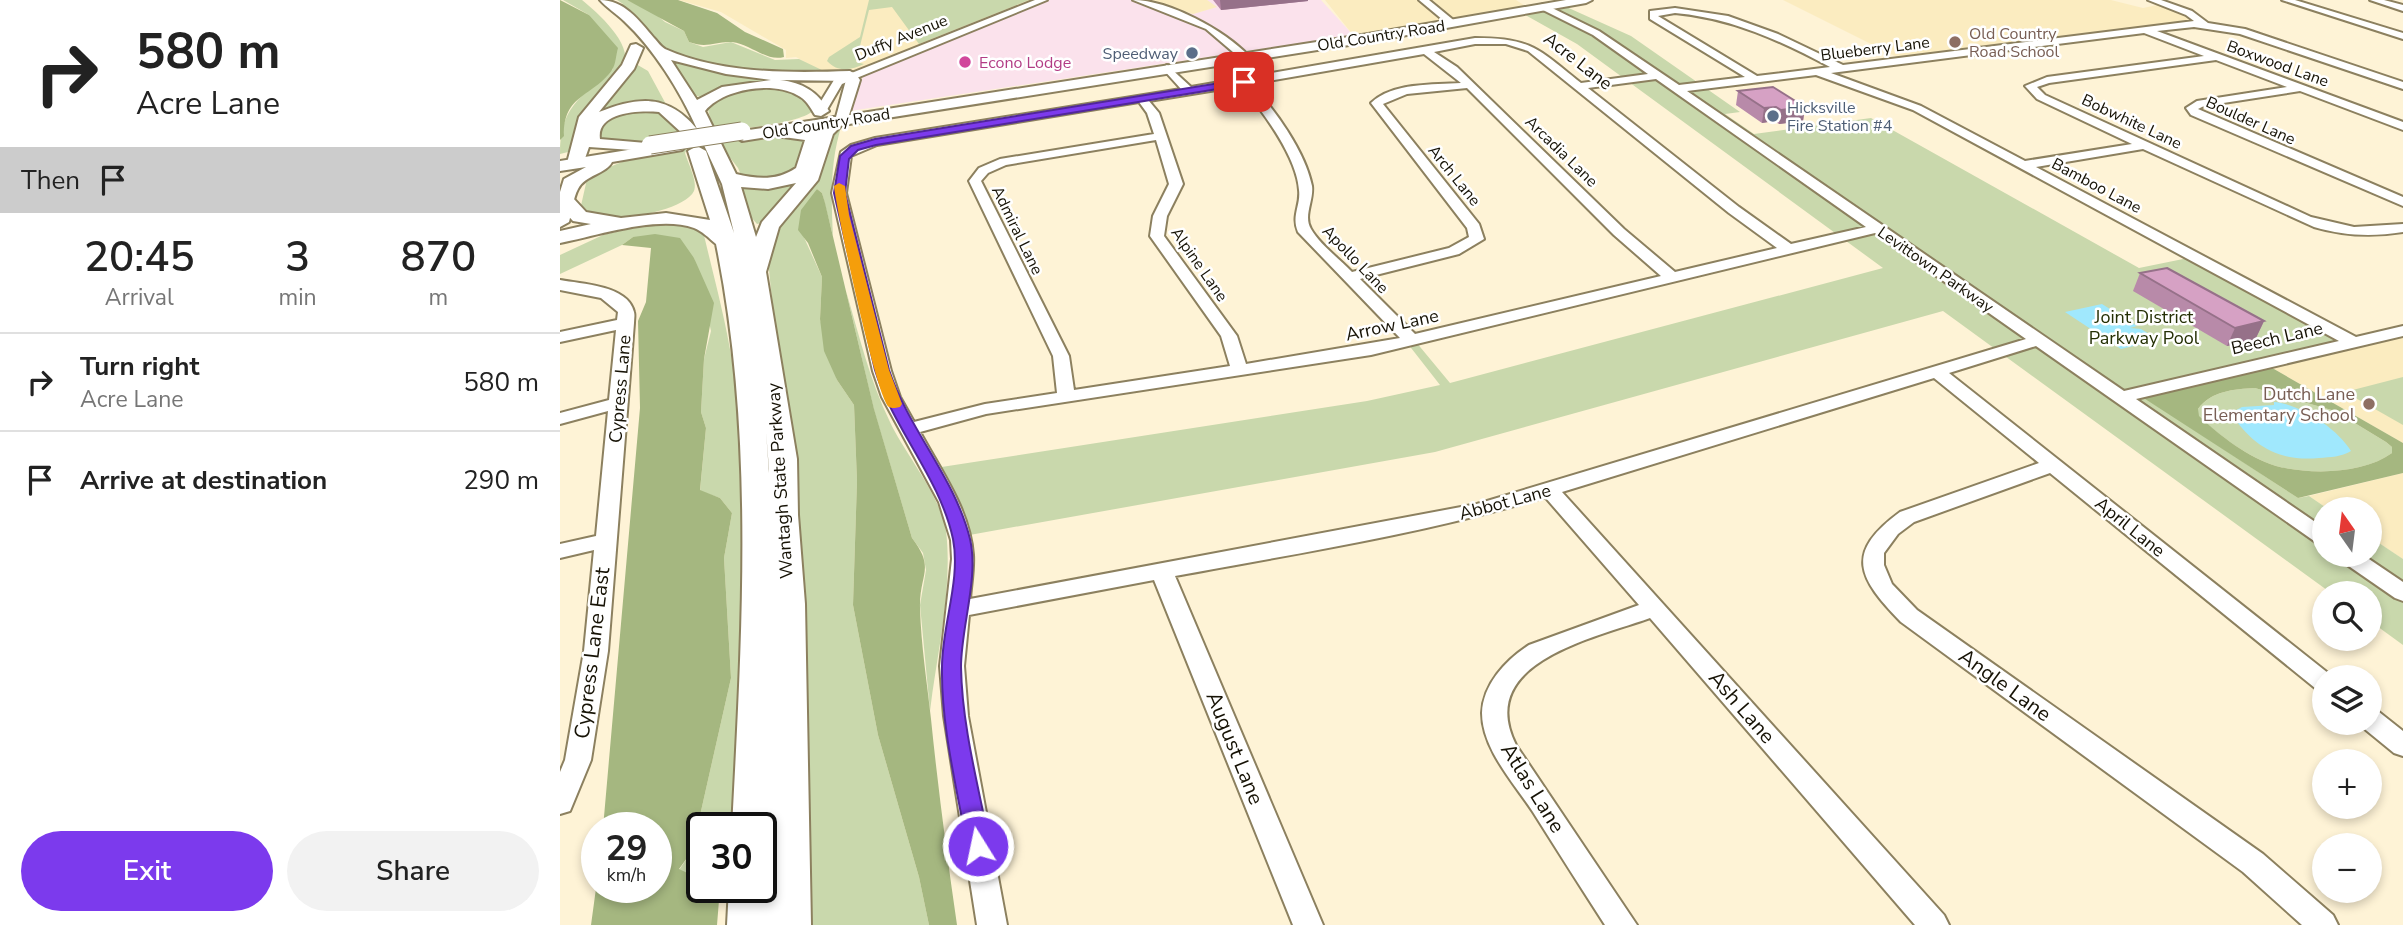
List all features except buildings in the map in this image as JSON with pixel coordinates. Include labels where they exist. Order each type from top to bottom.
[{"type":"highway","name":"Wantagh State Parkway","points":[[590,0],[636,48],[718,178],[743,339],[754,439],[758,595],[752,812]]},
{"type":"highway","name":"Wantagh State Parkway","points":[[606,0],[629,18],[655,50],[697,111],[718,178],[756,275],[771,360],[783,459],[783,515],[789,604],[789,925]]},
{"type":"highway","points":[[568,161],[587,117],[597,102],[620,79],[636,48]]},
{"type":"highway","points":[[655,50],[701,66],[802,77],[850,76]]},
{"type":"highway","points":[[785,86],[850,76]]},
{"type":"highway","points":[[697,111],[708,97],[728,90],[763,85],[799,89],[809,96],[818,115]]},
{"type":"highway","points":[[645,149],[595,144],[590,138],[594,123],[603,116],[624,109],[657,107],[664,108],[689,130]]},
{"type":"highway","points":[[756,275],[761,246],[769,226],[808,180],[814,170],[825,132],[840,118]]},
{"type":"highway","points":[[560,235],[661,214],[691,201],[718,178],[770,183],[789,179],[804,171],[815,138],[802,133],[775,131]]},
{"type":"highway","points":[[565,203],[580,217],[628,223],[691,221],[708,227],[726,241]]},
{"type":"highway","points":[[560,251],[628,223]]},
{"type":"highway","points":[[749,925],[750,903]]},
{"type":"main road","name":"Old Country Road","points":[[568,161],[775,131],[840,118],[1510,13],[1555,10],[1586,0]]},
{"type":"main road","points":[[1510,13],[1555,10]]},
{"type":"main road","name":"Duffy Avenue","points":[[840,118],[853,80],[850,76]]},
{"type":"main road","name":"Old Country Road","points":[[742,134],[818,115],[840,118]]},
{"type":"main road","points":[[565,203],[599,165],[645,149]]},
{"type":"main road","points":[[565,203],[568,161]]},
{"type":"street","name":"Duffy Avenue","points":[[818,115],[838,82],[1043,0]]},
{"type":"street","points":[[1137,0],[1209,27],[1244,56]]},
{"type":"street","points":[[1423,0],[1452,23]]},
{"type":"street","points":[[2157,0],[2189,13],[2205,25]]},
{"type":"street","points":[[2286,0],[2400,34]]},
{"type":"street","points":[[2374,0],[2403,8]]},
{"type":"street","points":[[1755,79],[1659,21],[1653,13],[1689,4],[1725,7],[1842,68]]},
{"type":"street","name":"Levittown Parkway","points":[[1555,10],[1595,33],[1677,89],[2312,530]]},
{"type":"street","name":"Blueberry Lane","points":[[1677,89],[2143,30],[2205,25],[2242,31],[2403,86]]},
{"type":"street","name":"Boxwood Lane","points":[[2143,30],[2403,126]]},
{"type":"street","name":"Acre Lane","points":[[992,925],[956,716],[951,666],[963,559],[957,520],[891,397],[882,370],[843,215],[839,178],[845,155],[855,148],[875,142],[1484,40],[1517,43],[1532,49],[1734,210],[1790,250]]},
{"type":"street","name":"Arcadia Lane","points":[[1425,50],[1452,69],[1619,232],[1674,278]]},
{"type":"street","name":"Bobwhite Lane","points":[[2217,57],[2047,80],[2030,86],[2041,97],[2329,228],[2362,234],[2403,228]]},
{"type":"street","points":[[1167,68],[1189,91]]},
{"type":"street","name":"Bamboo Lane","points":[[1818,71],[1846,84],[1917,108],[2353,342]]},
{"type":"street","points":[[1579,86],[1658,76]]},
{"type":"street","name":"Apollo Lane","points":[[1244,82],[1262,103],[1302,173],[1306,190],[1300,210],[1301,225],[1412,341]]},
{"type":"street","name":"Arch Lane","points":[[1349,277],[1454,251],[1476,239],[1474,227],[1377,103],[1382,98],[1401,93],[1469,85]]},
{"type":"street","name":"Boulder Lane","points":[[2301,88],[2201,103],[2192,108],[2194,113],[2209,120],[2403,202]]},
{"type":"street","name":"Alpine Lane","points":[[1142,99],[1153,113],[1175,184],[1172,196],[1158,220],[1157,236],[1229,336],[1240,371]]},
{"type":"street","name":"Admiral Lane","points":[[1066,397],[1061,356],[975,181],[976,177],[988,167],[1004,162],[1161,136]]},
{"type":"street","points":[[2022,165],[2145,145]]},
{"type":"street","name":"Arrow Lane","points":[[909,429],[985,409],[1331,358],[1412,341],[1877,228]]},
{"type":"street","name":"Cypress Lane","points":[[560,285],[610,296],[619,301],[626,312],[605,541]]},
{"type":"street","points":[[560,337],[626,323]]},
{"type":"street","name":"Beech Lane","points":[[2121,397],[2403,331]]},
{"type":"street","name":"Abbot Lane","points":[[957,609],[1418,524],[1550,489],[2039,341]]},
{"type":"street","name":"April Lane","points":[[1936,372],[2312,672]]},
{"type":"street","points":[[560,419],[618,403]]},
{"type":"street","name":"Angle Lane","points":[[2053,465],[1907,517],[1886,531],[1875,545],[1872,557],[1882,587],[1909,616],[2253,863],[2323,925]]},
{"type":"street","name":"Ash Lane","points":[[1550,489],[1934,925]]},
{"type":"street","points":[[560,551],[605,541]]},
{"type":"street","name":"Cypress Lane East","points":[[560,803],[581,744],[596,651],[605,541]]},
{"type":"street","points":[[2365,567],[2403,593]]},
{"type":"street","name":"August Lane","points":[[1162,572],[1308,925]]},
{"type":"street","name":"Atlas Lane","points":[[1622,925],[1511,757],[1496,726],[1495,709],[1500,688],[1508,673],[1522,660],[1538,651],[1654,608]]},
{"type":"street","points":[[2382,729],[2403,746]]},
{"type":"shaded area","points":[[679,0],[1034,0],[865,68],[828,75],[796,57],[786,58],[786,50],[721,12]]},
{"type":"shaded area","points":[[1049,0],[1144,0],[1193,14],[1216,7],[1207,0],[1321,0],[1353,35],[850,111],[864,74]]},
{"type":"shaded area","points":[[1144,0],[1207,0],[1217,7],[1193,14]]},
{"type":"shaded area","points":[[1325,0],[1516,0],[1525,6],[1353,35]]},
{"type":"shaded area","name":"Old Country Road School","points":[[1783,0],[2111,0],[2143,8],[2162,4],[2203,24],[1903,60]]},
{"type":"shaded area","name":"Dutch Lane Elementary School","points":[[2403,333],[2403,443],[2267,365]]},
{"type":"shaded area","points":[[2403,473],[2403,559],[2382,545],[2382,497],[2309,496]]},
{"type":"green space","points":[[560,0],[589,15],[618,48],[612,70],[580,97],[568,112],[564,136],[560,140]]},
{"type":"green space","points":[[563,0],[582,0],[596,12],[619,38],[625,57],[621,71],[585,110],[572,151],[560,154],[564,125],[574,105],[613,69],[589,15]]},
{"type":"green space","points":[[617,0],[627,0],[653,12],[665,22],[684,31],[689,42],[703,47],[731,42],[775,60],[799,59],[826,72],[813,77],[721,68],[686,59],[659,42],[619,6],[623,4]]},
{"type":"green space","points":[[627,0],[678,0],[717,13],[745,32],[783,49],[784,57],[771,57],[739,43],[701,45],[689,42],[684,31]]},
{"type":"green space","points":[[869,0],[1029,0],[919,44],[892,7],[869,10],[856,62],[864,64],[850,69],[831,65],[827,61],[829,57],[860,37]]},
{"type":"green space","name":"Joint District Parkway Pool","points":[[1562,5],[1631,36],[1740,112],[1725,114],[1754,134],[1871,118],[2139,268],[2188,258],[2343,342],[2135,391],[2298,498],[2312,498],[2312,567],[2382,567],[2382,545],[2403,559],[2403,645],[2382,630],[2382,581],[2314,581],[1943,311],[1435,452],[964,536],[935,468],[1367,401],[1440,385],[1408,344],[1416,342],[1450,383],[1883,268],[1577,44],[1520,12]]},
{"type":"green space","points":[[672,61],[707,69],[822,79],[761,83],[700,97],[694,95]]},
{"type":"green space","points":[[636,64],[648,71],[668,108],[599,116],[599,108],[630,75]]},
{"type":"green space","points":[[757,87],[796,90],[815,109],[797,119],[784,122],[714,132],[707,106],[713,98]]},
{"type":"green space","points":[[638,109],[664,112],[671,124],[681,133],[641,144],[596,139],[605,117]]},
{"type":"green space","points":[[842,124],[833,165],[833,236],[822,193],[817,189],[802,233],[822,277],[820,319],[837,380],[854,405],[857,481],[853,605],[878,735],[919,877],[929,925],[807,925],[785,391],[767,250],[783,213],[831,128]]},
{"type":"green space","points":[[766,135],[806,136],[795,174],[760,181],[741,175],[718,142]]},
{"type":"green space","points":[[688,147],[685,153],[695,187],[688,198],[678,204],[651,213],[622,218],[601,217],[580,210],[587,179],[624,161]]},
{"type":"green space","points":[[804,177],[762,223],[757,224],[750,216],[738,183]]},
{"type":"green space","points":[[817,189],[822,193],[825,203],[874,409],[912,538],[925,565],[920,597],[922,636],[957,925],[929,925],[919,877],[878,735],[853,605],[857,481],[854,405],[837,380],[824,351],[820,319],[822,277],[808,243],[798,230],[801,210]]},
{"type":"green space","points":[[654,223],[688,224],[703,231],[722,312],[732,361],[739,419],[744,536],[732,812],[701,812],[731,678],[724,558],[732,513],[720,498],[700,491],[706,428],[701,412],[704,359],[711,331],[694,258],[633,237],[622,245],[560,274],[560,255],[603,235]]},
{"type":"green space","points":[[655,234],[680,238],[694,258],[714,303],[704,359],[701,412],[706,428],[700,490],[720,498],[732,513],[724,558],[731,678],[701,812],[686,812],[686,859],[679,869],[686,872],[686,903],[719,903],[717,925],[591,925],[594,903],[672,903],[672,812],[604,812],[640,408],[638,321],[646,302],[651,248],[622,245],[633,237]]},
{"type":"green space","points":[[846,291],[865,358],[883,406],[937,504],[946,531],[946,598],[930,711],[920,605],[926,570],[923,553],[912,538],[874,410]]},
{"type":"green space","points":[[2267,365],[2403,443],[2403,473],[2298,498],[2139,395]],"holes":[[[2255,388],[2335,411],[2386,442],[2392,447],[2392,453],[2367,465],[2336,471],[2305,471],[2276,466],[2245,452],[2225,438],[2199,416],[2198,409],[2216,395],[2231,390]]]},
{"type":"green space","points":[[2403,377],[2403,425],[2345,392]]},
{"type":"green space","points":[[2255,388],[2335,411],[2386,442],[2392,447],[2392,453],[2352,469],[2290,469],[2276,466],[2245,452],[2198,416],[2198,409],[2209,398],[2231,390]]},
{"type":"green space","points":[[686,860],[686,873],[679,870]]},
{"type":"water","points":[[2102,304],[2137,326],[2130,328],[2141,329],[2159,340],[2121,349],[2065,312]]},
{"type":"water","points":[[2274,402],[2295,407],[2317,419],[2337,434],[2351,451],[2340,456],[2305,459],[2279,454],[2248,435],[2231,413],[2242,407],[2274,405]]},
{"type":"slow traffic","points":[[839,186],[843,215],[882,370],[895,404]]},
{"type":"place","name":"Old Country Road School","points":[[1955,42]]},
{"type":"place","name":"Speedway","points":[[1192,53]]},
{"type":"place","name":"Econo Lodge","points":[[965,62]]},
{"type":"place","name":"Hicksville Fire Station #4","points":[[1773,116]]},
{"type":"place","name":"Dutch Lane Elementary School","points":[[2369,404]]},
{"type":"route","points":[[978,846],[956,716],[951,666],[963,559],[961,540],[957,520],[949,502],[891,397],[882,370],[839,193],[839,178],[845,155],[855,148],[875,142],[1244,82]]}]
